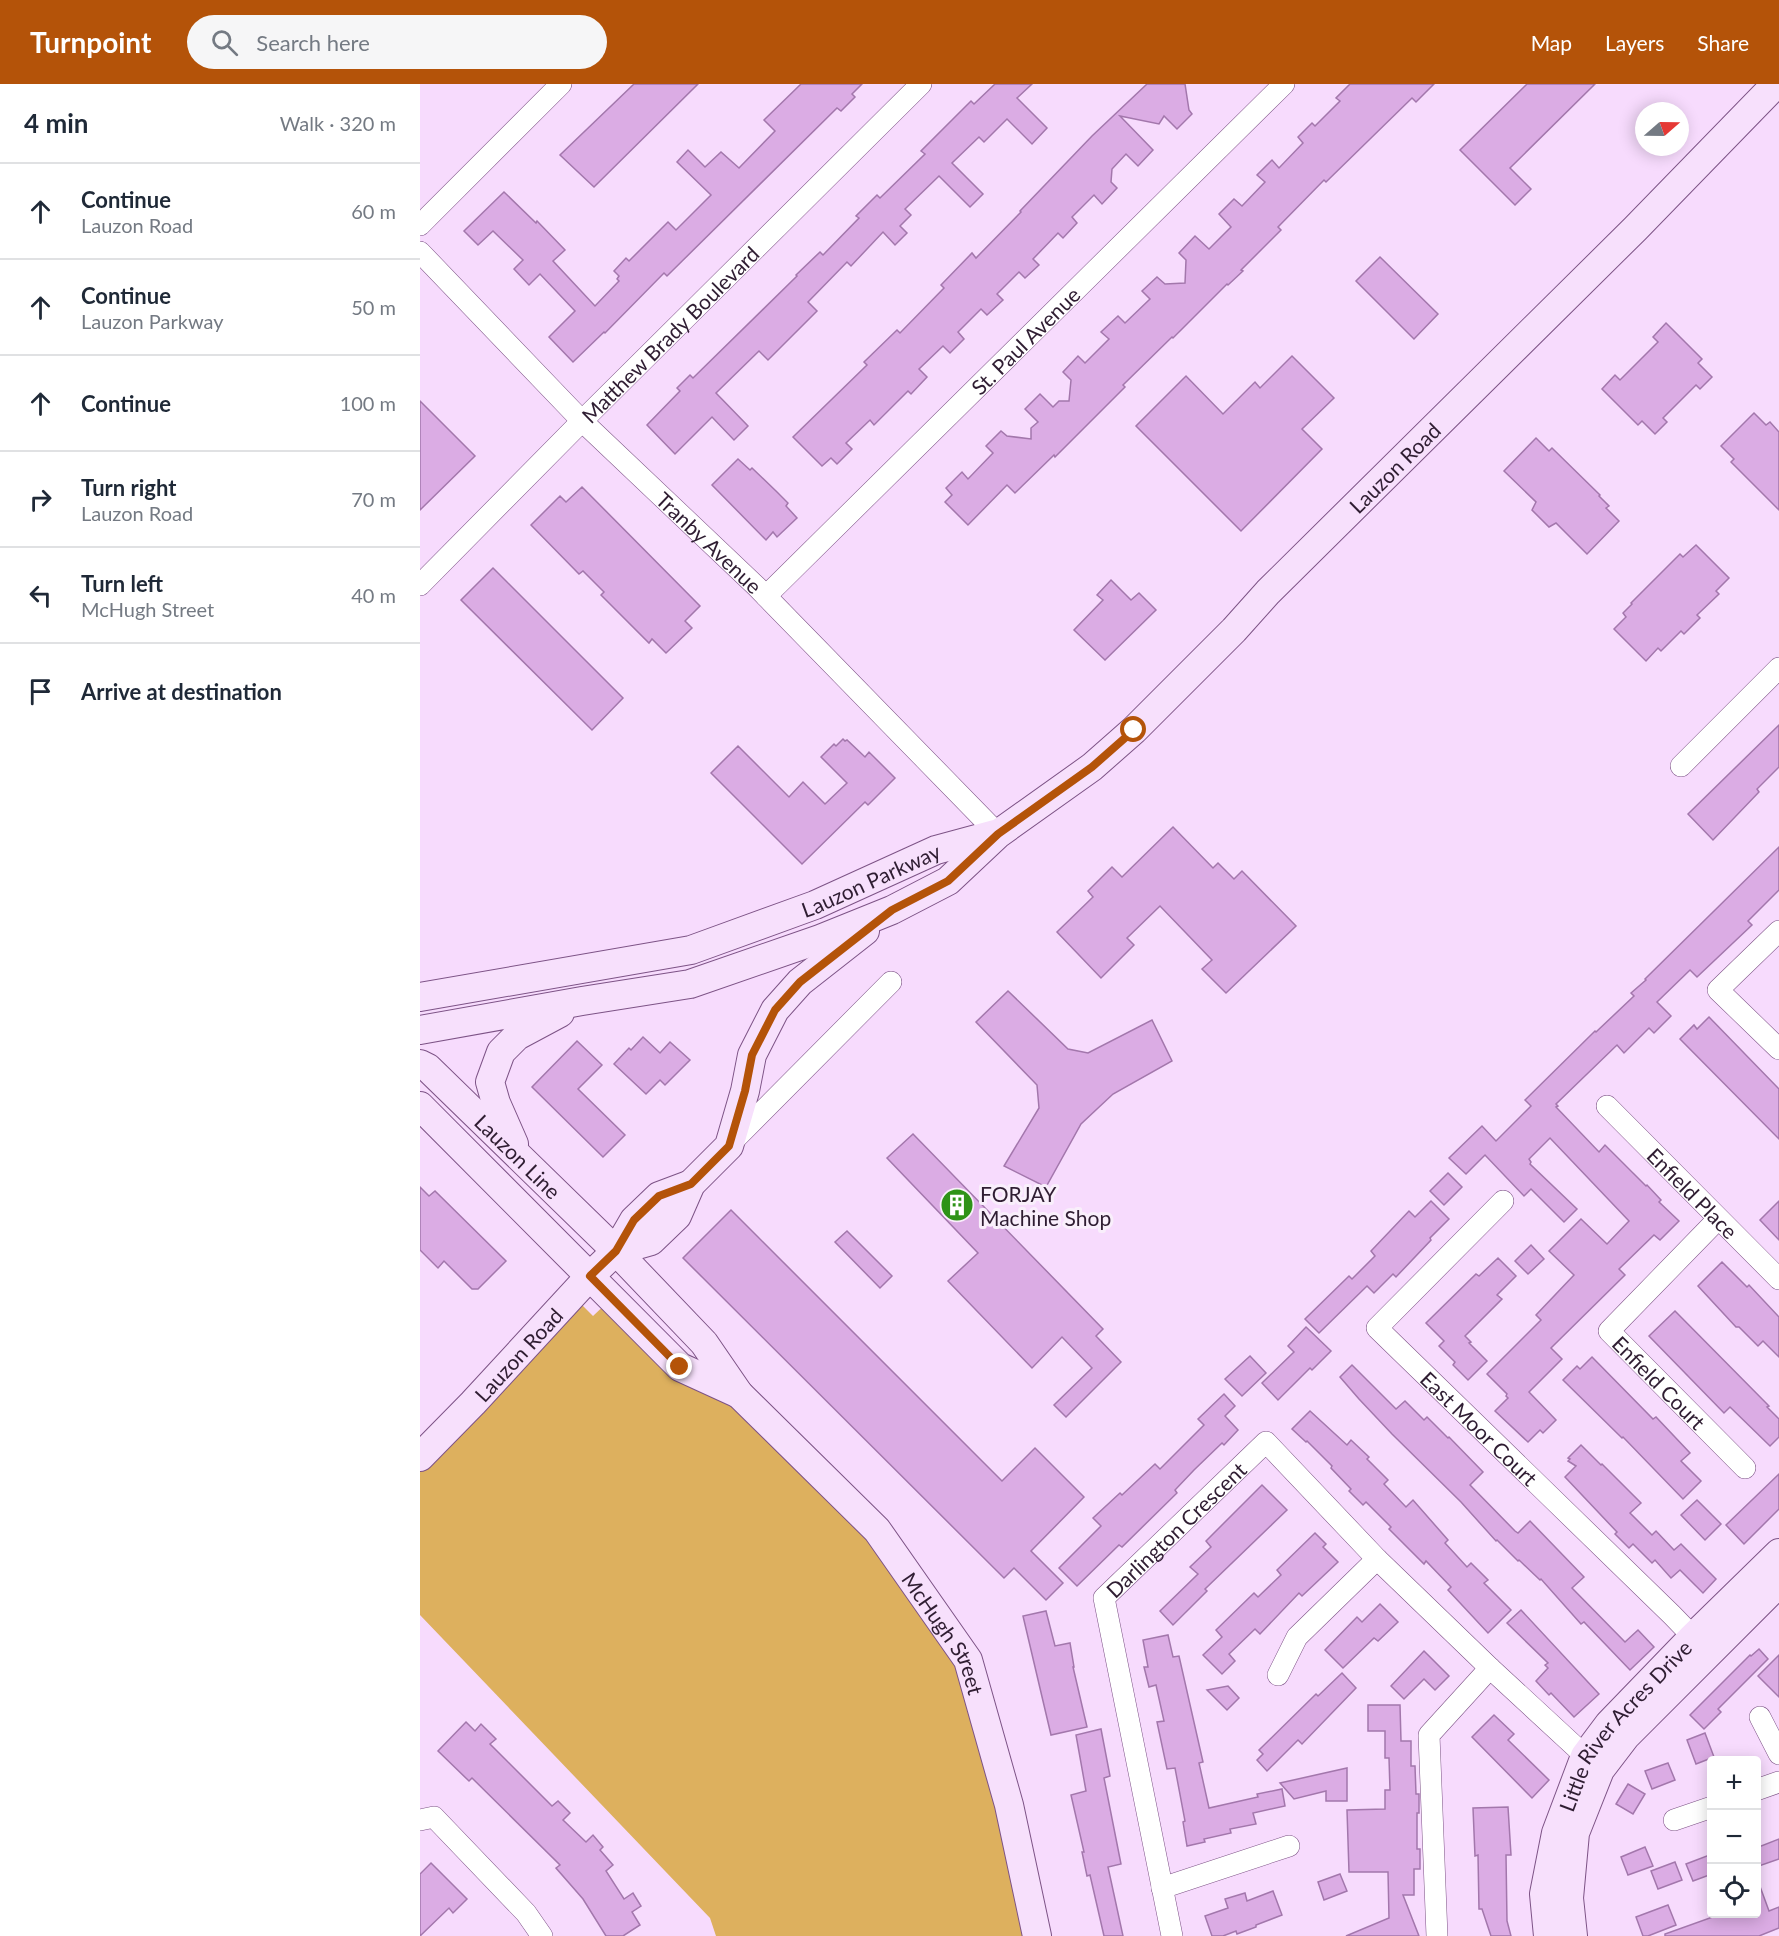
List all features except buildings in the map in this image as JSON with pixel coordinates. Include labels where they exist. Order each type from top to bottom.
[{"type":"main road","name":"Lauzon Road","points":[[998,834],[1092,767],[1134,730],[1234,630],[1268,592],[1635,229],[1776,84]]},
{"type":"main road","name":"Lauzon Parkway","points":[[420,1030],[690,984],[820,939],[892,910],[948,881],[998,834]]},
{"type":"main road","name":"Lauzon Parkway","points":[[420,997],[691,950],[815,905],[936,850],[998,834]]},
{"type":"main road","points":[[729,1146],[745,1091],[752,1055],[775,1010],[800,982],[892,910]]},
{"type":"main road","points":[[518,1154],[496,1103],[490,1082],[501,1052],[517,1036],[582,1001]]},
{"type":"main road","name":"Lauzon Line","points":[[420,1064],[428,1068],[616,1251]]},
{"type":"main road","name":"Lauzon Line","points":[[420,1106],[590,1276]]},
{"type":"main road","name":"Lauzon Road","points":[[420,1457],[616,1251],[651,1241],[677,1216],[691,1184],[729,1146]]},
{"type":"main road","name":"McHugh Street","points":[[616,1251],[704,1343],[739,1394],[877,1530],[968,1660],[1010,1805],[1037,1936]]},
{"type":"main road","name":"McHugh Street","points":[[590,1276],[680,1367],[739,1394]]},
{"type":"main road","name":"Little River Acres Drive","points":[[1701,1645],[1779,1553]]},
{"type":"main road","name":"Little River Acres Drive","points":[[1548,1936],[1544,1894],[1556,1833],[1609,1724],[1701,1645],[1779,1583]]},
{"type":"main road","name":"Little River Acres Drive","points":[[1573,1936],[1569,1898],[1575,1833],[1592,1763]]},
{"type":"street","points":[[420,225],[561,84]]},
{"type":"street","name":"Matthew Brady Boulevard","points":[[420,585],[921,84]]},
{"type":"street","name":"St. Paul Avenue","points":[[766,597],[1284,84]]},
{"type":"street","name":"Tranby Avenue","points":[[420,252],[582,421],[766,597],[998,834]]},
{"type":"street","points":[[1681,766],[1779,668]]},
{"type":"street","points":[[1779,931],[1719,990],[1779,1049]]},
{"type":"street","name":"Lauzon Road","points":[[729,1146],[891,982]]},
{"type":"street","name":"Enfield Place","points":[[1607,1106],[1779,1279]]},
{"type":"street","name":"East Moor Court","points":[[1503,1201],[1377,1328],[1701,1645]]},
{"type":"street","name":"Enfield Court","points":[[1718,1219],[1609,1331],[1745,1468]]},
{"type":"street","name":"Darlington Crescent","points":[[1172,1936],[1104,1598],[1266,1442],[1377,1559],[1592,1763]]},
{"type":"street","points":[[1278,1675],[1297,1637],[1377,1559]]},
{"type":"street","points":[[1437,1936],[1429,1735],[1490,1668]]},
{"type":"street","points":[[1760,1716],[1779,1754]]},
{"type":"street","points":[[1761,1788],[1779,1782]]},
{"type":"street","points":[[1674,1820],[1707,1809]]},
{"type":"street","points":[[427,1818],[526,1913],[542,1936]]},
{"type":"street","points":[[1162,1888],[1289,1846]]},
{"type":"shaded area","points":[[572,1295],[593,1316],[612,1298],[739,1394],[877,1530],[968,1660],[1037,1936],[716,1936],[710,1918],[420,1615],[420,1456]]},
{"type":"place","name":"FORJAY Machine Shop","points":[[957,1205]]},
{"type":"route","points":[[680,1367],[590,1276],[616,1251],[634,1220],[659,1196],[691,1184],[729,1146],[745,1091],[752,1055],[775,1010],[800,982],[830,958],[892,910],[948,881],[998,834],[1092,767],[1134,730]]}]
